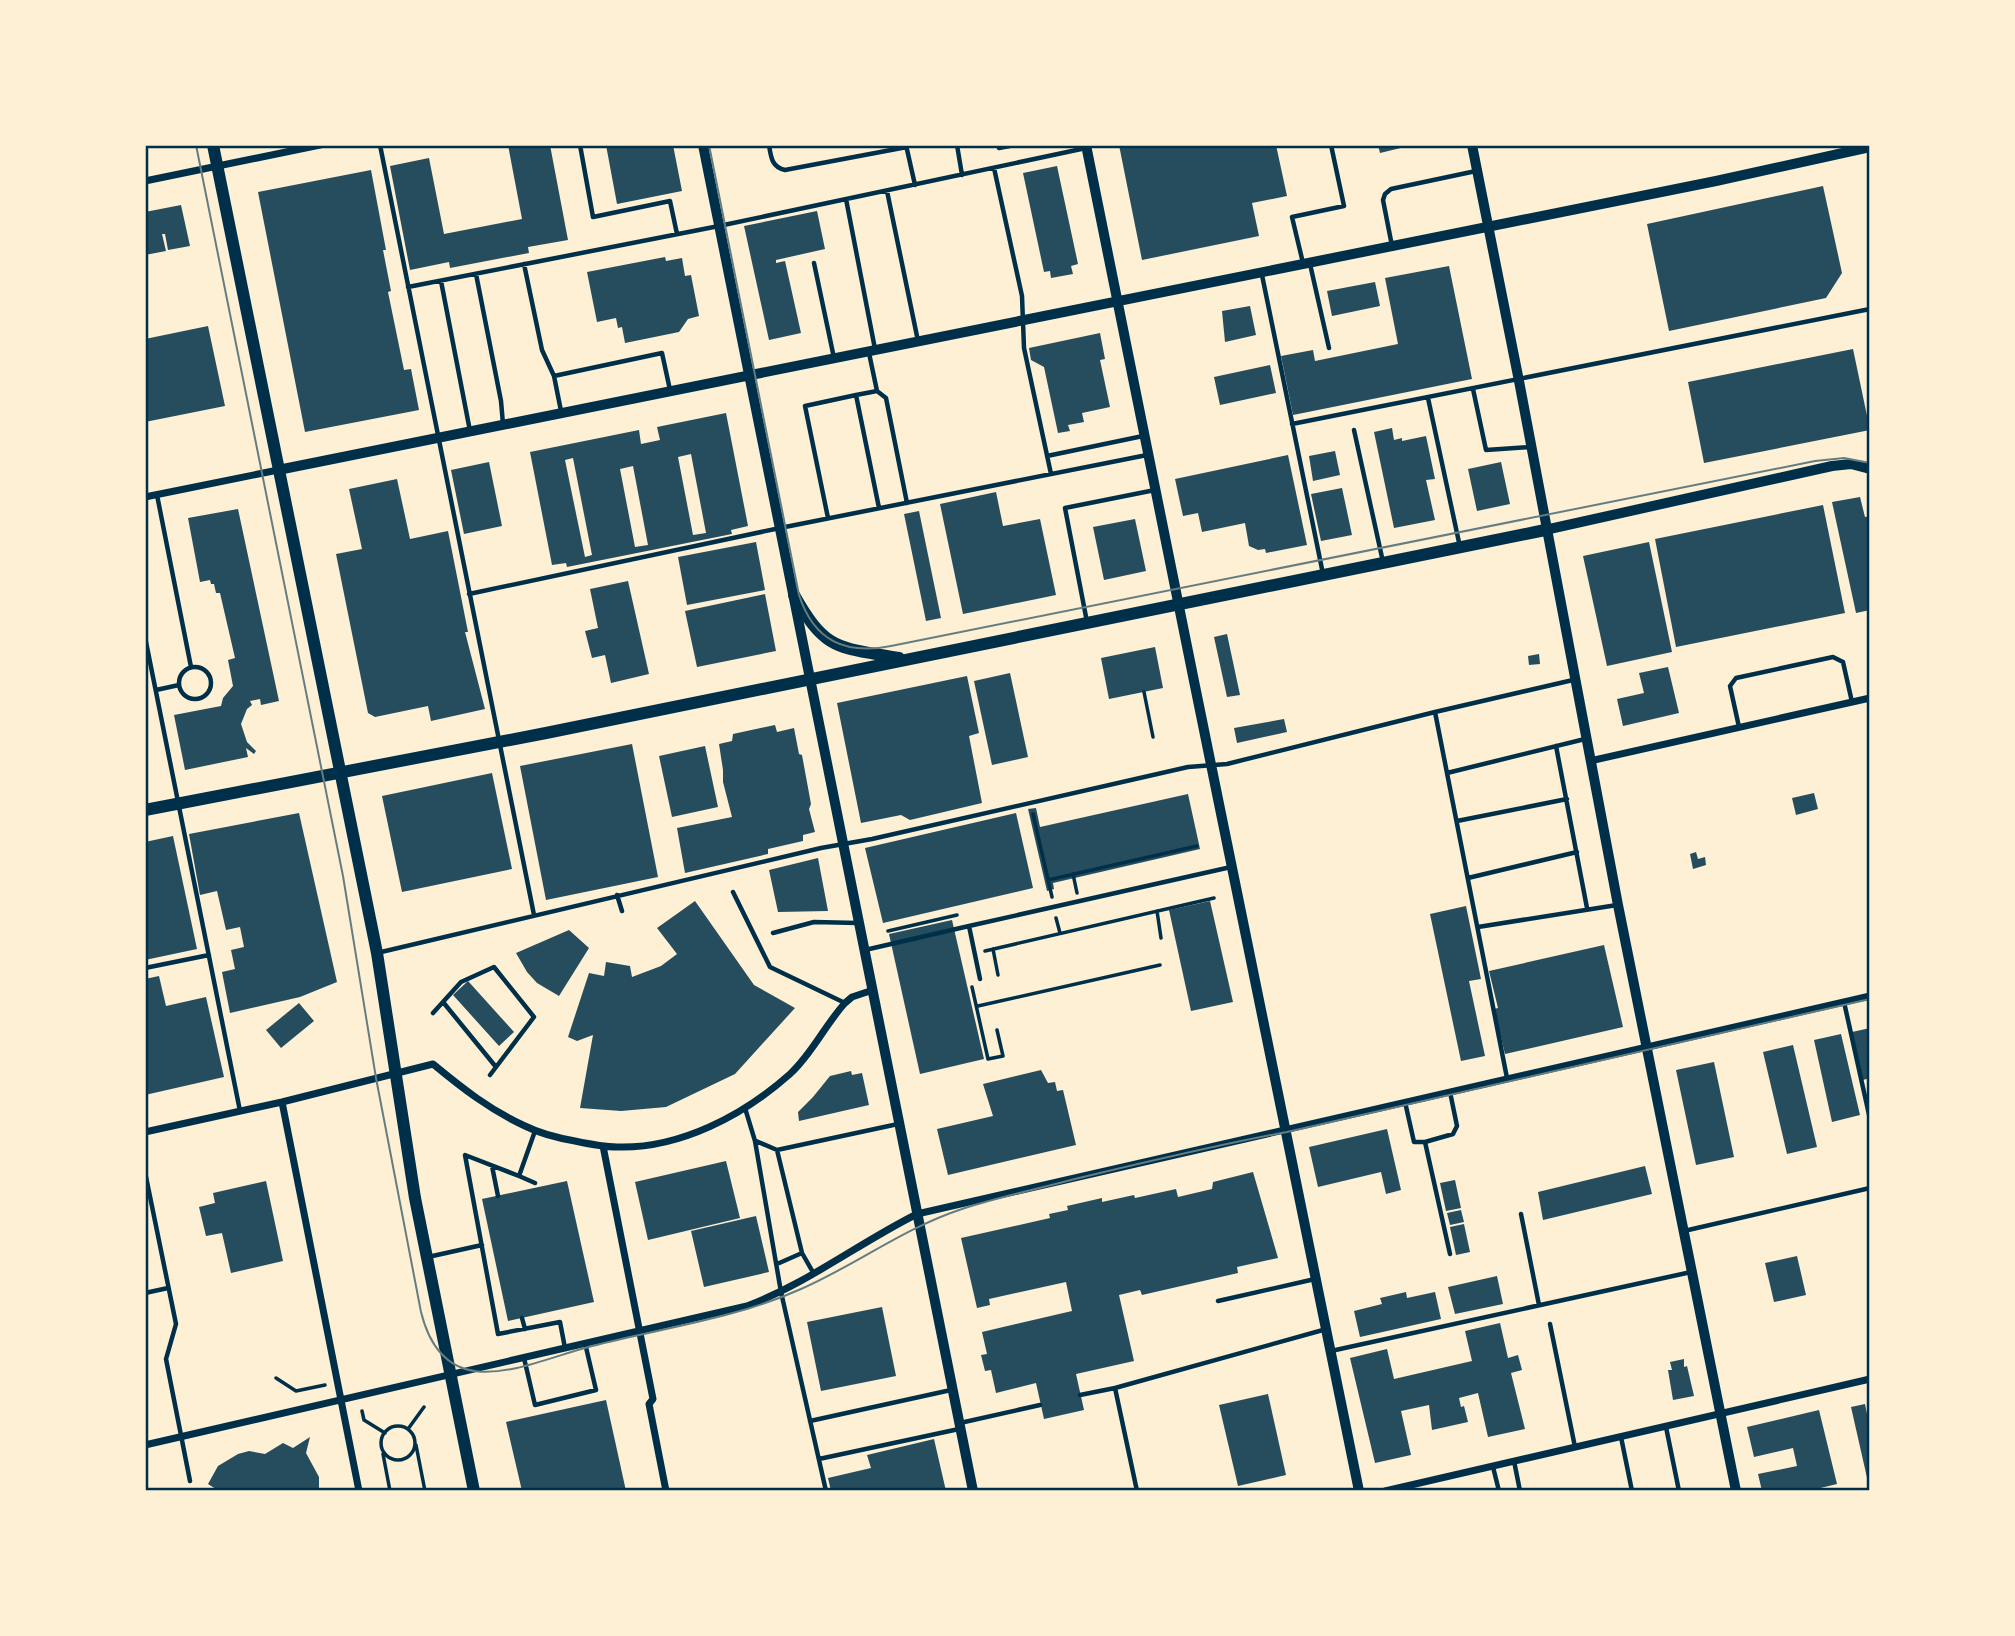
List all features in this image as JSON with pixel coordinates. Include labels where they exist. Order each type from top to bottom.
[{"type":"main road","points":[[213,145],[377,953],[415,1198],[474,1491]]},
{"type":"main road","points":[[145,810],[1545,530]]},
{"type":"main road","points":[[794,595],[809,622],[828,641],[852,650],[906,659]]},
{"type":"street","points":[[145,181],[320,145]]},
{"type":"street","points":[[703,145],[973,1491]]},
{"type":"street","points":[[1472,145],[1618,905],[1736,1491]]},
{"type":"street","points":[[1087,147],[1359,1491]]},
{"type":"street","points":[[145,497],[1716,181],[1870,147]]},
{"type":"street","points":[[1545,530],[1832,466],[1851,464],[1870,469]]},
{"type":"street","points":[[1590,761],[1870,698]]},
{"type":"street","points":[[145,1132],[282,1102],[433,1064],[482,1103],[535,1131],[603,1146],[637,1147],[659,1143],[710,1126],[745,1107],[792,1072],[845,1003],[852,997],[873,990]]},
{"type":"street","points":[[145,1445],[747,1306],[782,1292],[883,1231],[917,1214],[1870,996]]},
{"type":"street","points":[[282,1102],[359,1491]]},
{"type":"street","points":[[603,1146],[653,1399],[649,1404],[666,1491]]},
{"type":"street","points":[[1385,1491],[1870,1380]]},
{"type":"lane","points":[[380,145],[534,915]]},
{"type":"lane","points":[[580,145],[593,217],[670,201],[677,234]]},
{"type":"lane","points":[[769,145],[772,161],[777,168],[785,170],[907,146],[915,185]]},
{"type":"lane","points":[[957,145],[962,175]]},
{"type":"lane","points":[[998,145],[999,148],[1015,145]]},
{"type":"lane","points":[[1328,348],[1307,263],[1292,216],[1344,206],[1331,145]]},
{"type":"lane","points":[[408,287],[719,226],[1087,147]]},
{"type":"lane","points":[[994,168],[1022,296],[1024,348],[1051,474]]},
{"type":"lane","points":[[1392,246],[1383,200],[1385,194],[1391,189],[1477,170]]},
{"type":"lane","points":[[887,191],[918,342]]},
{"type":"lane","points":[[846,199],[877,391],[886,398],[907,503]]},
{"type":"lane","points":[[814,263],[834,359]]},
{"type":"lane","points":[[524,264],[542,350],[554,376],[562,413]]},
{"type":"lane","points":[[1261,273],[1324,575]]},
{"type":"lane","points":[[476,274],[501,401],[503,425]]},
{"type":"lane","points":[[441,281],[471,432]]},
{"type":"lane","points":[[1293,424],[1870,309]]},
{"type":"lane","points":[[554,376],[662,354],[670,391]]},
{"type":"lane","points":[[1474,389],[1486,450],[1531,447]]},
{"type":"lane","points":[[828,519],[805,406],[877,391]]},
{"type":"lane","points":[[856,396],[879,508]]},
{"type":"lane","points":[[1428,398],[1460,547]]},
{"type":"lane","points":[[1354,430],[1383,563]]},
{"type":"lane","points":[[1047,456],[1144,436]]},
{"type":"lane","points":[[469,594],[780,528],[1148,455]]},
{"type":"lane","points":[[1087,623],[1065,508],[1155,490]]},
{"type":"lane","points":[[157,495],[191,667]]},
{"type":"lane","points":[[145,637],[240,1111]]},
{"type":"lane","points":[[1739,727],[1730,686],[1736,678],[1833,657],[1843,662],[1852,702]]},
{"type":"lane","points":[[191,667],[202,668],[210,676],[208,692],[200,698],[184,695],[179,685],[180,675],[191,667]]},
{"type":"lane","points":[[377,953],[617,895],[1188,767],[1227,764],[1574,680]]},
{"type":"lane","points":[[156,690],[179,685]]},
{"type":"lane","points":[[1435,712],[1507,1078]]},
{"type":"lane","points":[[1447,773],[1586,739]]},
{"type":"lane","points":[[1556,747],[1587,908]]},
{"type":"lane","points":[[1457,821],[1566,799]]},
{"type":"lane","points":[[1468,878],[1577,852]]},
{"type":"lane","points":[[864,950],[1232,867]]},
{"type":"lane","points":[[733,892],[770,967],[845,1003]]},
{"type":"lane","points":[[617,895],[622,911]]},
{"type":"lane","points":[[1478,927],[1618,905]]},
{"type":"lane","points":[[773,933],[814,922],[859,923]]},
{"type":"lane","points":[[969,926],[980,979]]},
{"type":"lane","points":[[145,968],[209,955]]},
{"type":"lane","points":[[433,1013],[461,982],[494,967],[534,1017],[490,1075]]},
{"type":"lane","points":[[443,1002],[496,1067]]},
{"type":"lane","points":[[1843,1002],[1870,1119]]},
{"type":"lane","points":[[1405,1101],[1414,1142],[1425,1142],[1453,1134],[1457,1126],[1450,1091]]},
{"type":"lane","points":[[745,1107],[755,1141],[782,1292],[826,1491]]},
{"type":"lane","points":[[755,1141],[778,1150],[899,1124]]},
{"type":"lane","points":[[519,1176],[535,1131]]},
{"type":"lane","points":[[1425,1142],[1450,1254]]},
{"type":"lane","points":[[778,1150],[802,1254],[814,1273]]},
{"type":"lane","points":[[535,1183],[465,1155],[498,1334],[560,1322],[565,1348]]},
{"type":"lane","points":[[491,1165],[498,1196]]},
{"type":"lane","points":[[145,1172],[176,1324],[166,1359],[190,1482]]},
{"type":"lane","points":[[1684,1231],[1870,1188]]},
{"type":"lane","points":[[1521,1214],[1539,1305]]},
{"type":"lane","points":[[427,1257],[482,1245]]},
{"type":"lane","points":[[777,1264],[802,1254]]},
{"type":"lane","points":[[1331,1351],[1692,1272]]},
{"type":"lane","points":[[1218,1301],[1316,1278]]},
{"type":"lane","points":[[145,1293],[168,1288]]},
{"type":"lane","points":[[522,1318],[525,1329]]},
{"type":"lane","points":[[1550,1324],[1576,1448]]},
{"type":"lane","points":[[1080,1395],[1115,1388],[1326,1329]]},
{"type":"lane","points":[[524,1357],[535,1405],[596,1390],[585,1343]]},
{"type":"lane","points":[[1115,1388],[1137,1491]]},
{"type":"lane","points":[[810,1421],[952,1390]]},
{"type":"lane","points":[[818,1459],[1040,1405]]},
{"type":"lane","points":[[1666,1427],[1679,1491]]},
{"type":"lane","points":[[1621,1437],[1632,1491]]},
{"type":"lane","points":[[1514,1461],[1520,1491]]},
{"type":"lane","points":[[1493,1466],[1499,1491]]},
{"type":"path","points":[[1144,692],[1153,737]]},
{"type":"path","points":[[1030,803],[1052,897]]},
{"type":"path","points":[[1048,880],[1197,846]]},
{"type":"path","points":[[1073,874],[1079,902]]},
{"type":"path","points":[[985,951],[1214,898]]},
{"type":"path","points":[[1157,911],[1161,938]]},
{"type":"path","points":[[1056,918],[1060,933]]},
{"type":"path","points":[[993,949],[999,975]]},
{"type":"path","points":[[978,1006],[1160,965]]},
{"type":"path","points":[[970,981],[988,1059],[1003,1056],[997,1030]]},
{"type":"path","points":[[276,1378],[296,1391],[327,1384]]},
{"type":"path","points":[[408,1429],[424,1407]]},
{"type":"path","points":[[362,1411],[364,1420],[385,1433]]},
{"type":"path","points":[[390,1491],[382,1448],[385,1433],[395,1427],[408,1429]]},
{"type":"path","points":[[408,1429],[415,1442],[425,1491]]},
{"type":"path","points":[[382,1448],[393,1460],[404,1460],[413,1453],[415,1442]]},
{"type":"building","points":[[508,145],[550,145],[568,240],[528,247],[529,253],[450,268],[449,262],[410,270],[390,166],[429,158],[444,234],[522,219]]},
{"type":"building","points":[[606,145],[673,145],[682,191],[617,204]]},
{"type":"building","points":[[1119,145],[1276,145],[1287,196],[1252,203],[1259,236],[1142,260]]},
{"type":"building","points":[[1378,145],[1409,145],[1409,146],[1380,153]]},
{"type":"building","points":[[1057,166],[1078,264],[1071,266],[1073,274],[1051,278],[1050,271],[1044,272],[1023,173]]},
{"type":"building","points":[[371,170],[386,250],[383,250],[391,291],[388,292],[404,370],[411,369],[419,410],[305,432],[258,192]]},
{"type":"building","points":[[1823,186],[1842,273],[1826,298],[1669,331],[1647,224]]},
{"type":"building","points":[[181,205],[190,246],[168,250],[165,234],[162,234],[166,251],[145,255],[145,212]]},
{"type":"building","points":[[817,211],[825,249],[776,260],[776,263],[785,261],[801,333],[769,340],[744,226]]},
{"type":"building","points":[[665,257],[666,261],[682,258],[685,276],[691,275],[699,316],[688,319],[679,332],[625,343],[622,327],[618,328],[616,318],[597,322],[587,272]]},
{"type":"building","points":[[1449,266],[1472,379],[1293,415],[1281,356],[1313,350],[1315,361],[1398,344],[1385,278]]},
{"type":"building","points":[[1375,282],[1380,306],[1332,316],[1327,291]]},
{"type":"building","points":[[1250,306],[1256,335],[1225,342],[1222,311]]},
{"type":"building","points":[[208,326],[225,406],[145,422],[145,339]]},
{"type":"building","points":[[1100,333],[1105,359],[1100,360],[1110,407],[1082,413],[1084,422],[1068,425],[1070,431],[1058,433],[1044,367],[1031,360],[1029,348]]},
{"type":"building","points":[[1853,349],[1870,430],[1704,463],[1688,382]]},
{"type":"building","points":[[1270,365],[1276,393],[1220,405],[1214,377]]},
{"type":"building","points":[[726,413],[748,526],[731,530],[732,534],[567,567],[566,563],[552,565],[530,452],[639,430],[641,444],[660,440],[657,427]],"holes":[[[691,454],[706,533],[693,535],[678,457]],[[573,458],[592,555],[585,557],[565,460]],[[633,466],[648,545],[635,547],[620,469]]]},
{"type":"building","points":[[1392,428],[1394,440],[1426,436],[1435,479],[1426,480],[1435,520],[1394,528],[1374,432]]},
{"type":"building","points":[[1335,451],[1340,475],[1313,481],[1309,456]]},
{"type":"building","points":[[1288,455],[1307,545],[1266,553],[1265,549],[1258,550],[1249,546],[1245,523],[1202,532],[1198,513],[1183,516],[1175,479]]},
{"type":"building","points":[[489,462],[502,526],[464,534],[451,470]]},
{"type":"building","points":[[1501,462],[1510,504],[1477,511],[1468,469]]},
{"type":"building","points":[[397,479],[410,539],[448,531],[468,632],[465,632],[485,709],[431,721],[428,706],[375,717],[368,713],[336,554],[362,549],[349,489]]},
{"type":"building","points":[[1342,488],[1352,535],[1321,541],[1311,494]]},
{"type":"building","points":[[996,492],[1003,526],[1040,519],[1056,595],[963,614],[940,504]]},
{"type":"building","points":[[1860,497],[1865,517],[1870,516],[1870,610],[1856,613],[1832,502]]},
{"type":"building","points":[[1823,505],[1845,613],[1676,647],[1655,539]]},
{"type":"building","points":[[238,509],[279,701],[261,705],[260,699],[250,701],[252,705],[247,709],[241,724],[247,742],[256,751],[254,754],[246,748],[248,757],[185,770],[174,715],[221,706],[223,698],[233,686],[228,660],[235,658],[220,593],[216,593],[210,580],[200,582],[188,518]]},
{"type":"building","points":[[919,511],[941,618],[926,621],[904,514]]},
{"type":"building","points":[[1135,519],[1146,571],[1104,580],[1093,527]]},
{"type":"building","points":[[756,542],[765,590],[687,605],[678,557]]},
{"type":"building","points":[[1649,542],[1672,652],[1607,666],[1583,556]]},
{"type":"building","points":[[628,581],[649,674],[611,683],[605,655],[592,658],[585,631],[598,628],[590,589]]},
{"type":"building","points":[[765,594],[776,651],[697,667],[685,611]]},
{"type":"building","points":[[1227,634],[1240,695],[1227,697],[1214,637]]},
{"type":"building","points":[[1155,647],[1163,688],[1109,699],[1101,658]]},
{"type":"building","points":[[1539,654],[1540,664],[1529,665],[1528,656]]},
{"type":"building","points":[[1668,667],[1679,713],[1623,726],[1617,699],[1644,693],[1639,673]]},
{"type":"building","points":[[1010,673],[1028,757],[992,765],[974,681]]},
{"type":"building","points":[[967,676],[979,733],[969,736],[982,803],[910,820],[901,815],[861,823],[837,703]]},
{"type":"building","points":[[1284,719],[1287,732],[1237,743],[1234,728]]},
{"type":"building","points":[[775,725],[777,732],[794,728],[799,754],[802,755],[815,832],[803,835],[803,841],[768,849],[768,854],[685,873],[677,828],[732,817],[723,782],[719,744],[732,741],[733,734]]},
{"type":"building","points":[[632,744],[658,877],[546,900],[520,766]]},
{"type":"building","points":[[705,746],[718,807],[672,817],[659,756]]},
{"type":"building","points":[[492,773],[512,869],[402,892],[382,796]]},
{"type":"building","points":[[1814,793],[1818,809],[1796,815],[1792,798]]},
{"type":"building","points":[[1188,794],[1200,849],[1053,883],[1054,889],[1047,891],[1028,809],[1036,808],[1040,827]]},
{"type":"building","points":[[299,813],[337,982],[300,997],[230,1013],[222,972],[235,969],[231,950],[244,947],[240,927],[226,930],[217,891],[200,895],[189,834]]},
{"type":"building","points":[[1016,813],[1033,888],[883,923],[865,848]]},
{"type":"building","points":[[173,836],[197,949],[145,960],[145,842]]},
{"type":"building","points":[[1696,852],[1698,859],[1705,857],[1706,865],[1693,869],[1690,854]]},
{"type":"building","points":[[818,858],[828,911],[778,912],[769,870]]},
{"type":"building","points":[[695,901],[754,985],[795,1008],[735,1074],[666,1107],[621,1111],[580,1108],[593,1035],[577,1041],[568,1037],[589,973],[604,976],[606,962],[630,966],[632,977],[661,966],[677,954],[657,928]]},
{"type":"building","points":[[1210,901],[1233,1002],[1191,1011],[1169,910]]},
{"type":"building","points":[[1466,906],[1481,979],[1469,981],[1485,1056],[1461,1061],[1430,914]]},
{"type":"building","points":[[952,920],[984,1059],[920,1074],[889,934]]},
{"type":"building","points":[[569,930],[589,948],[559,996],[537,983],[516,953]]},
{"type":"building","points":[[1604,945],[1623,1027],[1505,1054],[1494,1009],[1498,1008],[1489,971]]},
{"type":"building","points":[[159,976],[166,1006],[206,997],[224,1077],[145,1095],[145,979]]},
{"type":"building","points":[[468,981],[514,1032],[499,1046],[453,995]]},
{"type":"building","points":[[299,1003],[314,1021],[281,1048],[266,1030]]},
{"type":"building","points":[[1870,1028],[1870,1078],[1863,1080],[1852,1032]]},
{"type":"building","points":[[1841,1034],[1860,1115],[1832,1122],[1814,1040]]},
{"type":"building","points":[[1793,1045],[1817,1147],[1787,1154],[1763,1052]]},
{"type":"building","points":[[1714,1062],[1734,1157],[1696,1165],[1676,1070]]},
{"type":"building","points":[[1041,1070],[1048,1083],[1055,1082],[1057,1091],[1063,1090],[1076,1145],[948,1175],[937,1129],[993,1116],[983,1084]]},
{"type":"building","points":[[851,1071],[852,1075],[862,1073],[869,1105],[799,1121],[798,1112],[830,1076]]},
{"type":"building","points":[[1387,1129],[1401,1190],[1386,1194],[1381,1172],[1318,1187],[1309,1147]]},
{"type":"building","points":[[726,1161],[740,1218],[648,1240],[635,1182]]},
{"type":"building","points":[[1645,1166],[1652,1194],[1543,1220],[1538,1192]]},
{"type":"building","points":[[1253,1172],[1278,1258],[1237,1267],[1238,1273],[1142,1295],[1140,1290],[1119,1295],[1134,1361],[1076,1374],[1084,1410],[1044,1419],[1036,1383],[996,1393],[991,1370],[985,1371],[981,1355],[987,1354],[982,1332],[1072,1311],[1066,1282],[989,1299],[990,1305],[977,1308],[961,1238],[1050,1218],[1049,1214],[1068,1210],[1067,1206],[1102,1198],[1102,1202],[1176,1189],[1178,1197],[1212,1189],[1213,1182]]},
{"type":"building","points":[[1455,1180],[1461,1208],[1446,1211],[1440,1183]]},
{"type":"building","points":[[266,1181],[283,1261],[231,1273],[222,1233],[206,1236],[199,1207],[215,1203],[213,1193]]},
{"type":"building","points":[[567,1181],[594,1302],[508,1321],[482,1199]]},
{"type":"building","points":[[1461,1210],[1464,1222],[1450,1225],[1447,1213]]},
{"type":"building","points":[[756,1216],[769,1272],[704,1287],[691,1231]]},
{"type":"building","points":[[1464,1224],[1470,1252],[1456,1255],[1450,1227]]},
{"type":"building","points":[[1797,1256],[1806,1295],[1774,1302],[1765,1263]]},
{"type":"building","points":[[1497,1276],[1503,1304],[1455,1314],[1448,1287]]},
{"type":"building","points":[[1406,1292],[1407,1298],[1435,1292],[1441,1319],[1360,1337],[1354,1311],[1382,1304],[1380,1298]]},
{"type":"building","points":[[882,1307],[896,1376],[821,1391],[807,1322]]},
{"type":"building","points":[[1500,1323],[1508,1358],[1518,1355],[1522,1370],[1511,1373],[1525,1429],[1488,1437],[1478,1393],[1459,1398],[1468,1422],[1432,1430],[1429,1405],[1401,1411],[1411,1455],[1375,1463],[1350,1358],[1387,1349],[1394,1379],[1472,1361],[1465,1331]]},
{"type":"building","points":[[1684,1359],[1694,1396],[1673,1400],[1668,1370],[1672,1370],[1670,1362]]},
{"type":"building","points":[[1268,1394],[1286,1475],[1238,1486],[1219,1405]]},
{"type":"building","points":[[606,1400],[626,1491],[522,1491],[506,1422]]},
{"type":"building","points":[[1865,1404],[1870,1429],[1870,1491],[1851,1407]]},
{"type":"building","points":[[1819,1410],[1837,1484],[1808,1491],[1762,1491],[1758,1474],[1797,1466],[1793,1448],[1754,1457],[1747,1427]]},
{"type":"building","points":[[310,1437],[306,1453],[319,1477],[319,1491],[219,1491],[208,1484],[218,1466],[238,1454],[249,1451],[265,1454],[283,1443],[293,1448]]},
{"type":"building","points":[[934,1439],[946,1491],[831,1491],[828,1478],[871,1468],[867,1455]]},
{"type":"tram line","points":[[196,145],[343,876],[376,1078],[421,1312],[433,1342],[449,1361],[468,1370],[491,1372],[541,1362],[592,1346],[724,1315],[776,1299],[841,1269],[920,1226],[990,1201],[1181,1154],[1870,999]]},
{"type":"tram line","points":[[709,145],[799,595],[813,624],[833,641],[846,646],[891,646],[1815,461],[1844,458],[1870,463]]}]
